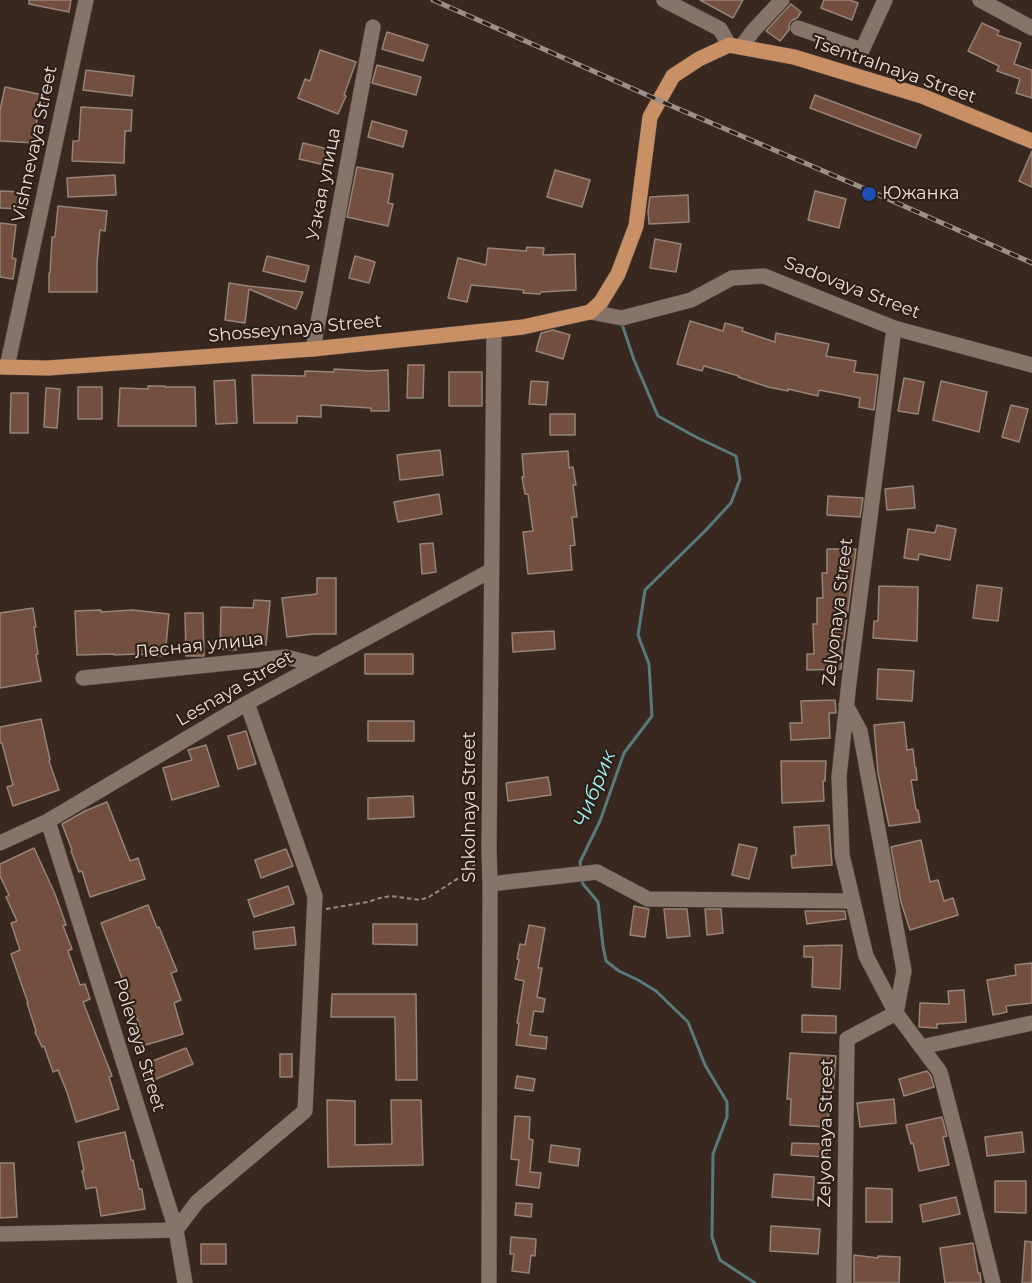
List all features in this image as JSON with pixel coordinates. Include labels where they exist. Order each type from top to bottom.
[{"type":"main road","name":"Tsentralnaya Street","points":[[735,46],[794,57],[922,96],[1032,141]]},
{"type":"main road","points":[[590,312],[601,302],[618,274],[636,226],[650,117],[673,76],[699,59],[735,46]]},
{"type":"main road","name":"Shosseynaya Street","points":[[3,367],[48,368],[313,349],[494,331],[590,312]]},
{"type":"street","name":"Vishnevaya Street","points":[[3,367],[86,0]]},
{"type":"street","points":[[664,0],[720,29],[735,46],[753,31],[782,0]]},
{"type":"street","points":[[798,28],[862,50],[885,0]]},
{"type":"street","points":[[980,0],[1032,28]]},
{"type":"street","name":"Узкая улица","points":[[313,349],[373,27]]},
{"type":"street","name":"Sadovaya Street","points":[[590,312],[622,318],[691,300],[732,278],[764,276],[894,328],[1032,364]]},
{"type":"street","name":"Zelyonaya Street","points":[[894,328],[846,705],[839,777],[842,855],[866,956],[896,1013],[940,1072],[993,1283]]},
{"type":"street","name":"Shkolnaya Street","points":[[489,1283],[490,571],[494,331]]},
{"type":"street","name":"Lesnaya Street","points":[[0,843],[48,821],[247,703],[490,571]]},
{"type":"street","name":"Лесная улица","points":[[83,678],[286,657],[317,665]]},
{"type":"street","points":[[0,1234],[176,1230],[197,1202],[305,1111],[315,896],[247,703]]},
{"type":"street","points":[[846,705],[860,731],[904,971],[896,1013]]},
{"type":"street","name":"Polevaya Street","points":[[48,821],[176,1230],[184,1283]]},
{"type":"street","points":[[490,884],[597,872],[648,899],[853,901]]},
{"type":"street","name":"Zelyonaya Street","points":[[844,1283],[847,1039],[896,1013]]},
{"type":"street","points":[[921,1047],[1032,1023]]},
{"type":"path","points":[[314,911],[391,896],[420,900],[429,897],[468,872],[489,849]]},
{"type":"building","points":[[29,0],[71,0],[69,12],[29,4]]},
{"type":"building","points":[[700,0],[743,0],[733,18]]},
{"type":"building","points":[[824,0],[850,0],[858,3],[852,20],[821,8]]},
{"type":"building","points":[[791,4],[801,12],[791,21],[789,30],[780,41],[766,31]]},
{"type":"building","points":[[982,23],[999,31],[997,35],[1021,43],[1014,64],[1032,70],[1032,98],[1016,93],[1020,79],[997,71],[999,66],[968,51]]},
{"type":"building","points":[[387,32],[428,45],[423,61],[382,49]]},
{"type":"building","points":[[320,50],[356,62],[338,114],[298,98],[305,79],[310,81]]},
{"type":"building","points":[[377,65],[421,77],[416,95],[372,83]]},
{"type":"building","points":[[86,70],[134,76],[132,96],[83,90]]},
{"type":"building","points":[[5,87],[48,96],[44,117],[37,116],[35,143],[0,141],[0,110]]},
{"type":"building","points":[[815,95],[921,135],[916,148],[810,108]]},
{"type":"building","points":[[81,107],[132,110],[131,131],[125,131],[124,163],[72,161],[73,141],[79,141]]},
{"type":"building","points":[[372,121],[407,131],[403,147],[368,137]]},
{"type":"building","points":[[303,143],[332,150],[329,166],[299,159]]},
{"type":"building","points":[[1032,151],[1032,187],[1019,181]]},
{"type":"building","points":[[357,167],[393,174],[388,203],[393,204],[388,226],[347,217]]},
{"type":"building","points":[[555,170],[590,180],[582,207],[547,197]]},
{"type":"building","points":[[115,175],[116,195],[68,197],[67,178]]},
{"type":"building","points":[[0,191],[25,192],[24,209],[0,208]]},
{"type":"building","points":[[815,191],[846,199],[839,228],[808,220]]},
{"type":"building","points":[[688,195],[689,222],[649,224],[650,197]]},
{"type":"building","points":[[58,206],[107,211],[105,231],[100,230],[97,292],[49,292],[52,237],[55,237]]},
{"type":"building","points":[[0,223],[16,225],[12,258],[16,259],[13,279],[0,277]]},
{"type":"building","points":[[655,239],[681,244],[676,272],[650,268]]},
{"type":"building","points":[[527,247],[544,248],[543,255],[575,254],[576,290],[541,292],[540,294],[523,293],[524,290],[471,285],[467,302],[448,298],[458,258],[486,265],[488,248],[526,251]]},
{"type":"building","points":[[267,256],[309,266],[305,282],[263,271]]},
{"type":"building","points":[[355,256],[375,262],[369,283],[349,278]]},
{"type":"building","points":[[229,283],[303,292],[296,309],[249,289],[245,323],[225,320]]},
{"type":"building","points":[[690,321],[723,331],[725,323],[775,342],[776,333],[829,344],[826,356],[856,361],[854,372],[878,375],[874,410],[859,407],[860,398],[819,390],[818,396],[788,389],[788,391],[768,387],[704,366],[702,371],[677,364]]},
{"type":"building","points":[[553,330],[570,335],[563,359],[536,351],[541,333]]},
{"type":"building","points":[[408,365],[424,365],[423,398],[407,398]]},
{"type":"building","points":[[334,369],[388,370],[389,411],[321,405],[321,417],[297,416],[297,423],[254,423],[252,375],[305,376],[305,371],[334,372]]},
{"type":"building","points":[[449,372],[482,372],[482,406],[449,406]]},
{"type":"building","points":[[904,378],[924,382],[918,414],[898,411]]},
{"type":"building","points":[[235,380],[237,423],[216,424],[214,381]]},
{"type":"building","points":[[531,381],[548,382],[546,405],[529,404]]},
{"type":"building","points":[[941,381],[987,392],[979,432],[933,420]]},
{"type":"building","points":[[148,386],[195,387],[196,426],[118,426],[120,388],[148,389]]},
{"type":"building","points":[[78,387],[102,387],[102,419],[78,419]]},
{"type":"building","points":[[46,388],[60,389],[57,428],[44,427]]},
{"type":"building","points":[[11,393],[28,393],[28,433],[10,433]]},
{"type":"building","points":[[1011,405],[1028,409],[1019,442],[1002,437]]},
{"type":"building","points":[[550,414],[575,414],[575,435],[550,435]]},
{"type":"building","points":[[440,450],[443,475],[400,480],[397,455]]},
{"type":"building","points":[[568,451],[569,468],[573,467],[576,485],[573,485],[577,517],[572,517],[575,545],[570,546],[572,570],[528,574],[523,532],[533,531],[528,494],[525,494],[522,477],[524,477],[522,454]]},
{"type":"building","points":[[913,486],[915,508],[887,510],[885,489]]},
{"type":"building","points":[[439,494],[442,514],[398,522],[394,502]]},
{"type":"building","points":[[828,496],[863,498],[860,517],[827,515]]},
{"type":"building","points":[[937,525],[956,529],[950,560],[919,554],[918,560],[904,558],[908,529],[935,533]]},
{"type":"building","points":[[433,543],[436,572],[422,574],[420,544]]},
{"type":"building","points":[[827,549],[856,549],[841,669],[807,670],[807,654],[814,654],[813,624],[817,624],[817,598],[823,598],[822,573],[827,573]]},
{"type":"building","points":[[317,578],[336,578],[336,634],[287,637],[282,598],[317,594]]},
{"type":"building","points":[[977,585],[1002,588],[998,621],[973,618]]},
{"type":"building","points":[[879,586],[918,587],[917,641],[873,638],[874,621],[878,621]]},
{"type":"building","points":[[254,600],[270,601],[266,645],[236,642],[236,650],[220,649],[221,607],[253,608]]},
{"type":"building","points":[[33,608],[38,654],[36,655],[41,681],[0,688],[0,613]]},
{"type":"building","points":[[101,610],[101,612],[133,610],[169,614],[165,656],[77,655],[75,611]]},
{"type":"building","points":[[185,613],[203,613],[204,656],[186,656]]},
{"type":"building","points":[[554,631],[555,649],[513,652],[512,633]]},
{"type":"building","points":[[365,654],[413,654],[413,674],[365,674]]},
{"type":"building","points":[[878,669],[914,671],[912,701],[877,699]]},
{"type":"building","points":[[835,700],[836,713],[829,713],[830,738],[791,740],[790,723],[802,723],[801,701]]},
{"type":"building","points":[[41,719],[49,761],[59,790],[13,806],[7,787],[13,785],[2,743],[0,743],[0,727]]},
{"type":"building","points":[[368,721],[414,721],[414,741],[368,741]]},
{"type":"building","points":[[904,722],[907,750],[913,749],[917,780],[911,780],[920,822],[889,826],[878,773],[874,725]]},
{"type":"building","points":[[246,731],[256,764],[238,769],[228,736]]},
{"type":"building","points":[[206,745],[219,786],[172,800],[163,768],[192,760],[188,750]]},
{"type":"building","points":[[781,761],[826,761],[825,781],[823,781],[824,801],[782,803]]},
{"type":"building","points":[[548,777],[551,795],[508,801],[506,783]]},
{"type":"building","points":[[413,796],[414,817],[368,819],[368,798]]},
{"type":"building","points":[[107,802],[130,861],[138,858],[145,879],[90,897],[82,871],[79,872],[62,824]]},
{"type":"building","points":[[829,825],[832,865],[792,868],[791,856],[796,855],[794,827]]},
{"type":"building","points":[[921,840],[930,882],[938,880],[944,901],[953,898],[958,915],[910,930],[901,902],[891,847]]},
{"type":"building","points":[[739,844],[757,848],[749,879],[732,875]]},
{"type":"building","points":[[34,848],[66,925],[63,926],[72,949],[68,951],[80,985],[85,984],[90,999],[83,1002],[112,1076],[109,1077],[119,1109],[76,1122],[58,1070],[53,1072],[44,1046],[42,1047],[35,1032],[28,1003],[11,954],[20,950],[11,923],[17,921],[6,897],[9,895],[0,876],[0,864]]},
{"type":"building","points":[[286,849],[293,866],[261,878],[255,860]]},
{"type":"building","points":[[288,886],[294,904],[254,917],[248,900]]},
{"type":"building","points":[[148,905],[177,971],[171,973],[181,1000],[174,1003],[183,1034],[142,1046],[136,1028],[140,1026],[101,923]]},
{"type":"building","points":[[634,906],[649,909],[645,937],[630,935]]},
{"type":"building","points":[[664,909],[687,909],[690,936],[667,938]]},
{"type":"building","points":[[705,909],[721,909],[723,933],[707,935]]},
{"type":"building","points":[[805,911],[845,911],[846,919],[807,924]]},
{"type":"building","points":[[373,924],[417,924],[417,945],[373,944]]},
{"type":"building","points":[[529,925],[545,928],[538,968],[542,968],[537,997],[545,999],[543,1012],[534,1011],[530,1035],[547,1037],[546,1049],[516,1045],[524,981],[515,979],[519,960],[517,959],[520,944],[525,945]]},
{"type":"building","points":[[294,927],[296,945],[255,949],[253,932]]},
{"type":"building","points":[[842,945],[840,989],[812,987],[813,957],[804,957],[804,946]]},
{"type":"building","points":[[1032,963],[1032,1003],[1006,1006],[1007,1012],[993,1015],[987,980],[1016,975],[1015,965]]},
{"type":"building","points":[[964,990],[966,1022],[937,1024],[937,1028],[919,1027],[920,1003],[949,1004],[948,991]]},
{"type":"building","points":[[332,994],[416,994],[417,1080],[396,1080],[395,1017],[331,1017]]},
{"type":"building","points":[[802,1015],[836,1016],[836,1033],[802,1032]]},
{"type":"building","points":[[186,1048],[193,1064],[146,1083],[140,1066]]},
{"type":"building","points":[[790,1053],[836,1056],[832,1101],[829,1101],[828,1127],[790,1125],[791,1099],[787,1099]]},
{"type":"building","points":[[280,1054],[292,1054],[292,1077],[280,1077]]},
{"type":"building","points":[[927,1071],[934,1087],[904,1096],[899,1079]]},
{"type":"building","points":[[517,1076],[535,1079],[533,1091],[515,1088]]},
{"type":"building","points":[[894,1099],[896,1123],[860,1127],[857,1103]]},
{"type":"building","points":[[327,1100],[355,1101],[355,1145],[392,1144],[391,1100],[421,1100],[423,1165],[328,1167]]},
{"type":"building","points":[[515,1116],[530,1117],[529,1139],[533,1140],[530,1172],[541,1173],[539,1188],[516,1185],[519,1160],[511,1159]]},
{"type":"building","points":[[942,1117],[947,1136],[943,1137],[949,1165],[919,1171],[913,1143],[911,1144],[906,1125]]},
{"type":"building","points":[[125,1132],[139,1189],[142,1189],[145,1209],[101,1216],[96,1187],[86,1189],[78,1142]]},
{"type":"building","points":[[1022,1132],[1024,1152],[987,1156],[985,1137]]},
{"type":"building","points":[[792,1143],[827,1144],[827,1157],[791,1155]]},
{"type":"building","points":[[551,1145],[580,1149],[578,1166],[549,1162]]},
{"type":"building","points":[[0,1163],[14,1163],[17,1217],[0,1218]]},
{"type":"building","points":[[774,1174],[814,1177],[813,1200],[772,1197]]},
{"type":"building","points":[[995,1181],[1026,1181],[1026,1213],[995,1212]]},
{"type":"building","points":[[866,1188],[892,1189],[892,1222],[866,1222]]},
{"type":"building","points":[[956,1197],[960,1214],[923,1222],[920,1205]]},
{"type":"building","points":[[516,1203],[532,1204],[531,1217],[515,1215]]},
{"type":"building","points":[[771,1226],[820,1229],[818,1254],[770,1251]]},
{"type":"building","points":[[511,1237],[536,1239],[535,1256],[531,1255],[529,1273],[512,1271],[514,1254],[510,1254]]},
{"type":"building","points":[[1025,1241],[1032,1242],[1032,1283],[1022,1283]]},
{"type":"building","points":[[973,1243],[981,1283],[945,1283],[940,1248]]},
{"type":"building","points":[[201,1244],[226,1244],[226,1264],[201,1264]]},
{"type":"building","points":[[854,1255],[878,1258],[878,1256],[900,1257],[899,1283],[854,1283]]},
{"type":"waterway","name":"Чибрик","points":[[581,869],[580,862],[600,821],[624,753],[652,716],[649,664],[638,635],[645,590],[731,503],[740,479],[736,456],[658,416],[634,360],[623,327]]},
{"type":"waterway","name":"Чибрик","points":[[582,879],[583,884],[598,902],[606,961],[619,971],[656,991],[688,1022],[705,1065],[727,1102],[727,1117],[713,1154],[712,1237],[720,1260],[755,1283]]},
{"type":"railway","points":[[433,0],[1032,263]]},
{"type":"place","name":"Южанка","points":[[869,194]]}]
